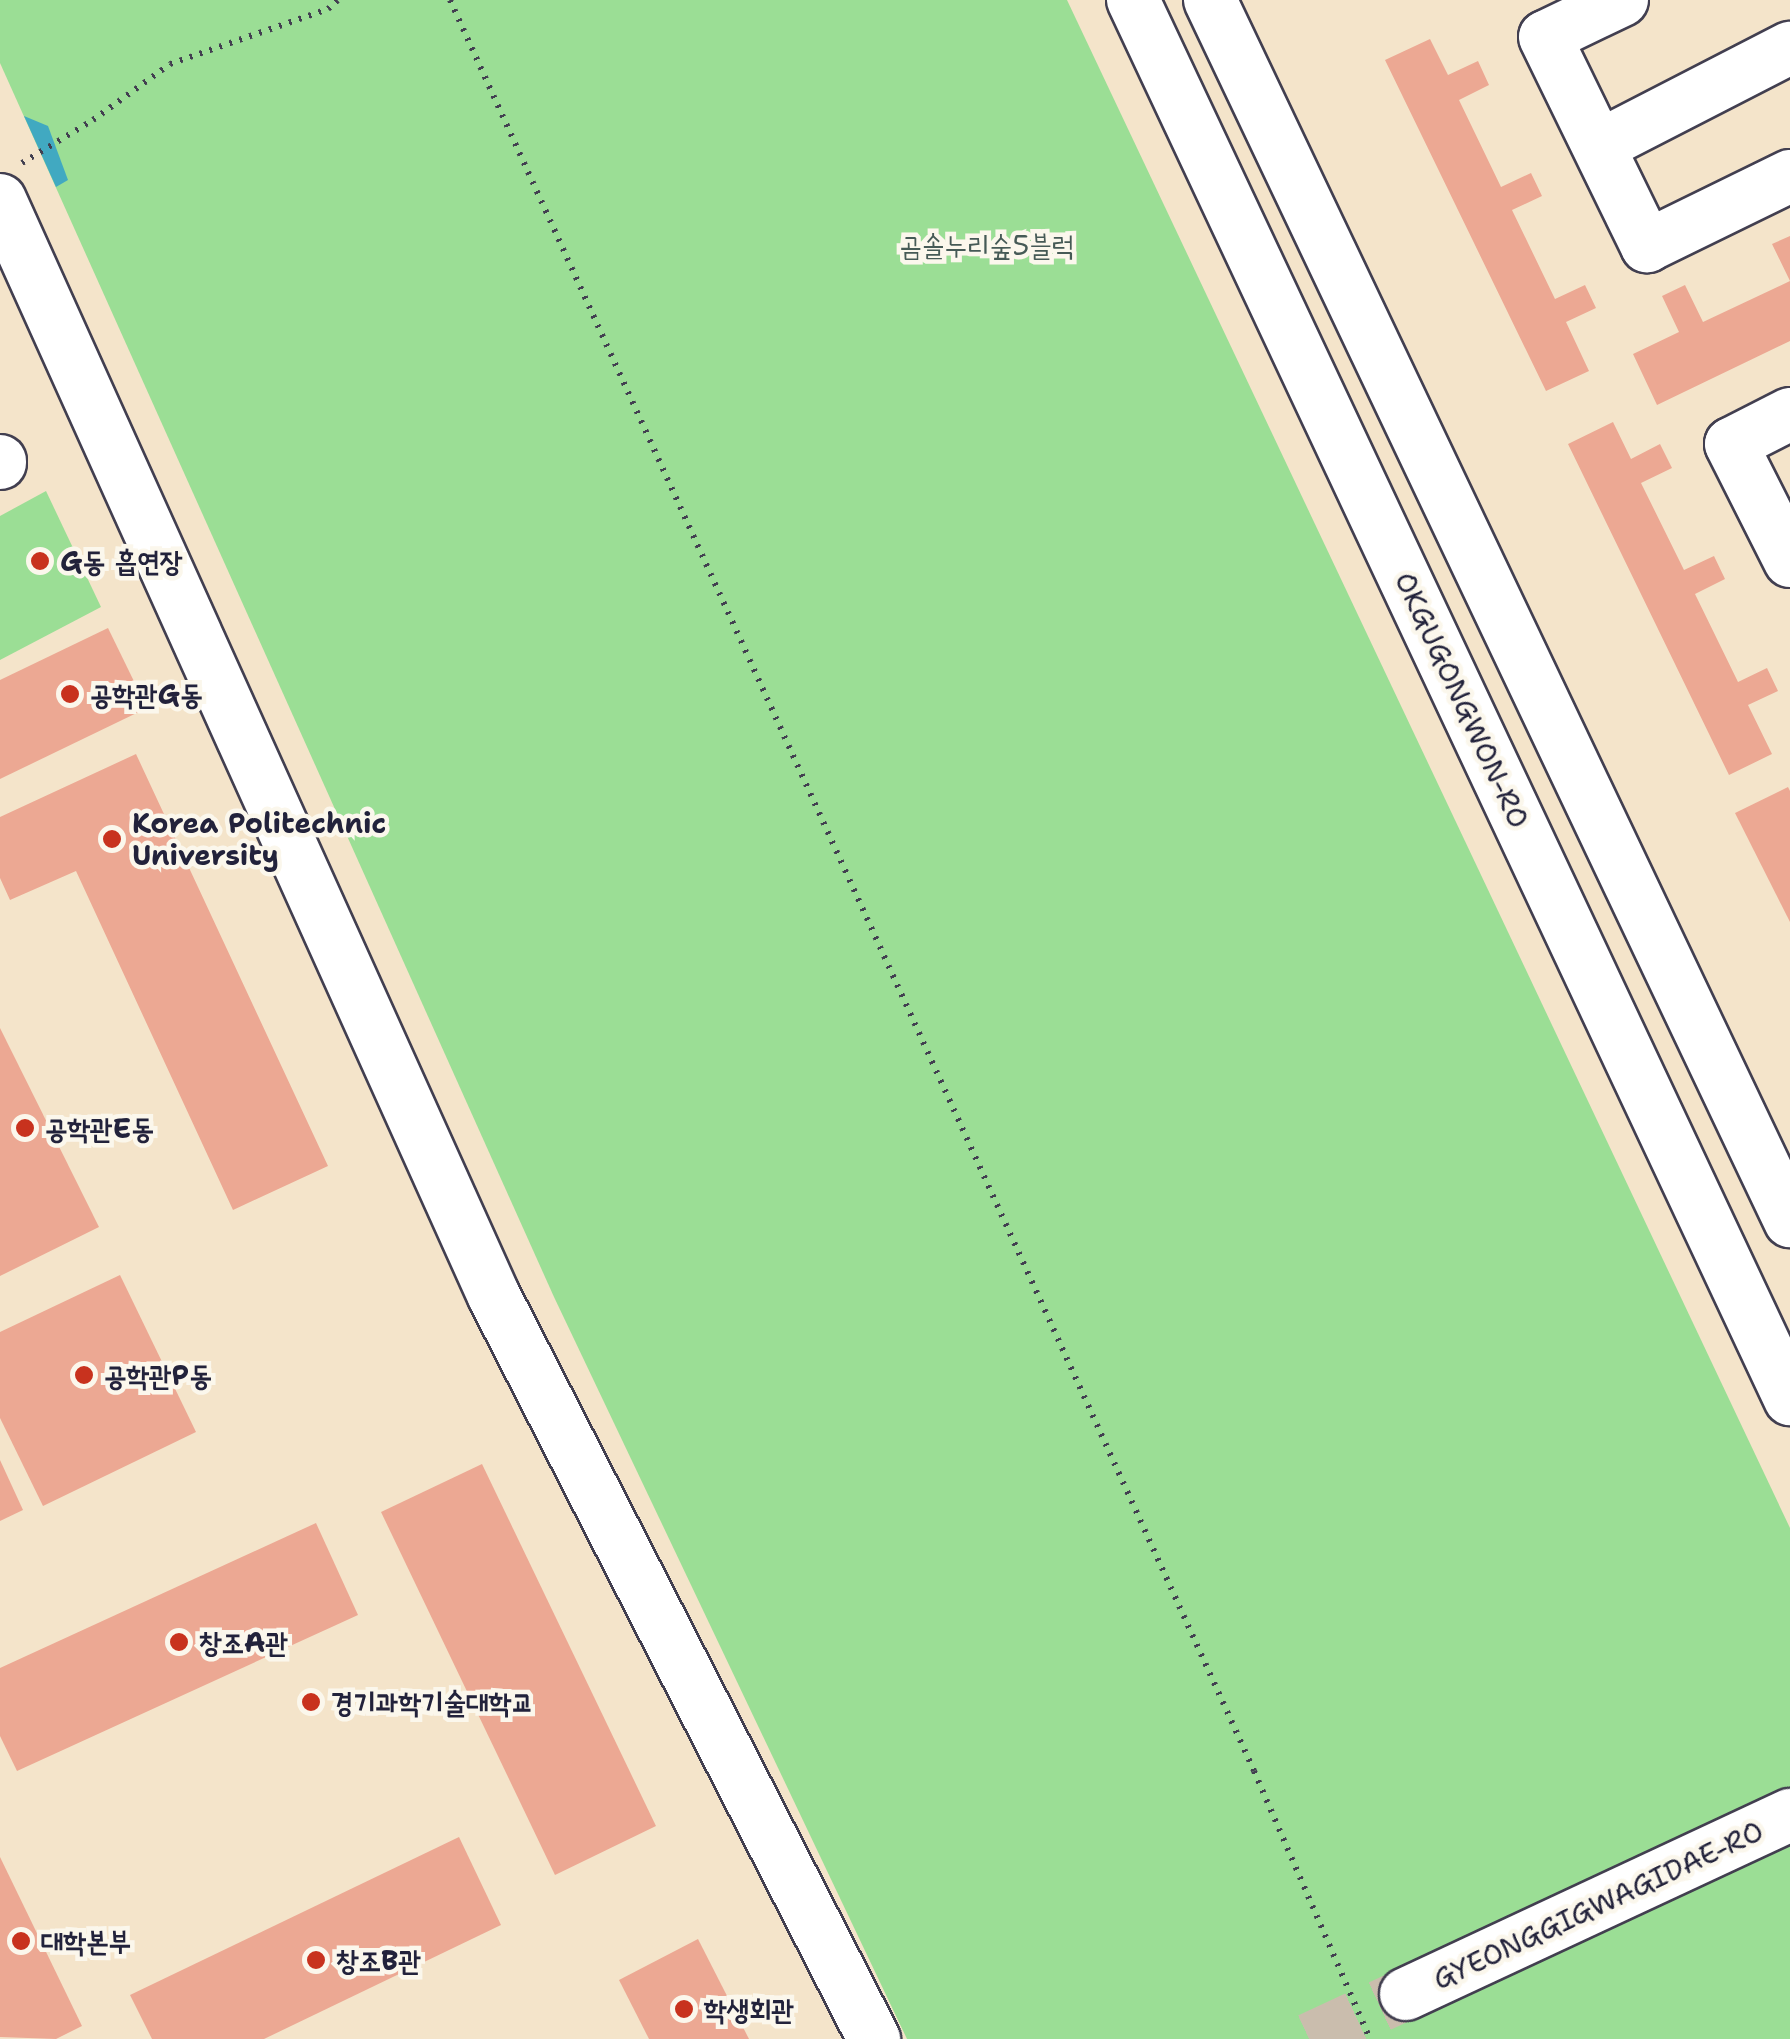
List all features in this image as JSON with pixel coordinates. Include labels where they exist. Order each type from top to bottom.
[{"type":"street","points":[[1210,0],[1790,1220]]},
{"type":"street","points":[[1622,0],[1545,37],[1647,246],[1790,176]]},
{"type":"street","name":"OKGUGONGWON-RO","points":[[1154,7],[1790,1399]]},
{"type":"street","points":[[1599,146],[1790,48]]},
{"type":"street","points":[[12,213],[494,1296],[874,2039]]},
{"type":"street","points":[[1790,414],[1730,444],[1790,560]]},
{"type":"street","name":"GYEONGGIGWAGIDAE-RO","points":[[1406,1994],[1790,1815]]},
{"type":"path","points":[[12,213],[93,120],[170,64],[328,9],[338,0]]},
{"type":"path","points":[[450,0],[1254,1771],[1370,2039]]},
{"type":"green space","name":"곰솔누리숲5블럭","points":[[0,0],[1067,0],[1790,1528],[1790,2039],[907,2039],[554,1297],[0,63]]},
{"type":"green space","name":"G동 흡연장","points":[[46,491],[101,607],[0,660],[0,516]]},
{"type":"water","points":[[24,116],[48,126],[68,180],[56,187]]},
{"type":"building","points":[[1430,39],[1448,75],[1478,61],[1489,85],[1459,100],[1501,187],[1531,173],[1542,196],[1512,210],[1555,299],[1585,285],[1596,308],[1566,322],[1589,371],[1546,391],[1385,60]]},
{"type":"building","points":[[1790,236],[1790,281],[1772,244]]},
{"type":"building","points":[[1790,281],[1790,341],[1657,405],[1633,354],[1679,332],[1662,296],[1685,285],[1703,322]]},
{"type":"building","points":[[1613,422],[1631,459],[1660,444],[1672,468],[1641,483],[1684,570],[1714,556],[1725,579],[1695,594],[1738,682],[1767,668],[1778,691],[1748,705],[1772,754],[1729,775],[1568,444]]},
{"type":"building","name":"공학관G동","points":[[108,628],[147,708],[0,779],[0,680]]},
{"type":"building","points":[[136,754],[328,1166],[233,1210],[76,871],[10,900],[0,878],[0,817]]},
{"type":"building","points":[[1788,787],[1790,791],[1790,922],[1735,813]]},
{"type":"building","name":"공학관E동","points":[[0,1028],[99,1227],[0,1276]]},
{"type":"building","name":"공학관P동","points":[[120,1275],[196,1432],[43,1506],[0,1418],[0,1332]]},
{"type":"building","points":[[0,1460],[23,1510],[0,1521]]},
{"type":"building","points":[[482,1464],[656,1826],[555,1875],[381,1512]]},
{"type":"building","name":"창조A관","points":[[316,1523],[358,1615],[17,1771],[0,1736],[0,1668]]},
{"type":"building","name":"창조B관","points":[[459,1837],[501,1925],[264,2039],[152,2039],[130,1995]]},
{"type":"building","name":"대학본부","points":[[0,1857],[82,2026],[56,2039],[0,2037]]},
{"type":"building","name":"학생회관","points":[[698,1939],[749,2039],[649,2039],[619,1980]]},
{"type":"tunnel","points":[[1309,2039],[1406,1994]]},
{"type":"place","name":"G동 흡연장","points":[[40,561]]},
{"type":"place","name":"공학관G동","points":[[70,694]]},
{"type":"place","name":"Korea Politechnic University","points":[[112,839]]},
{"type":"place","name":"공학관E동","points":[[25,1128]]},
{"type":"place","name":"공학관P동","points":[[84,1375]]},
{"type":"place","name":"창조A관","points":[[179,1642]]},
{"type":"place","name":"경기과학기술대학교","points":[[311,1702]]},
{"type":"place","name":"대학본부","points":[[21,1941]]},
{"type":"place","name":"창조B관","points":[[316,1960]]},
{"type":"place","name":"학생회관","points":[[684,2009]]}]
